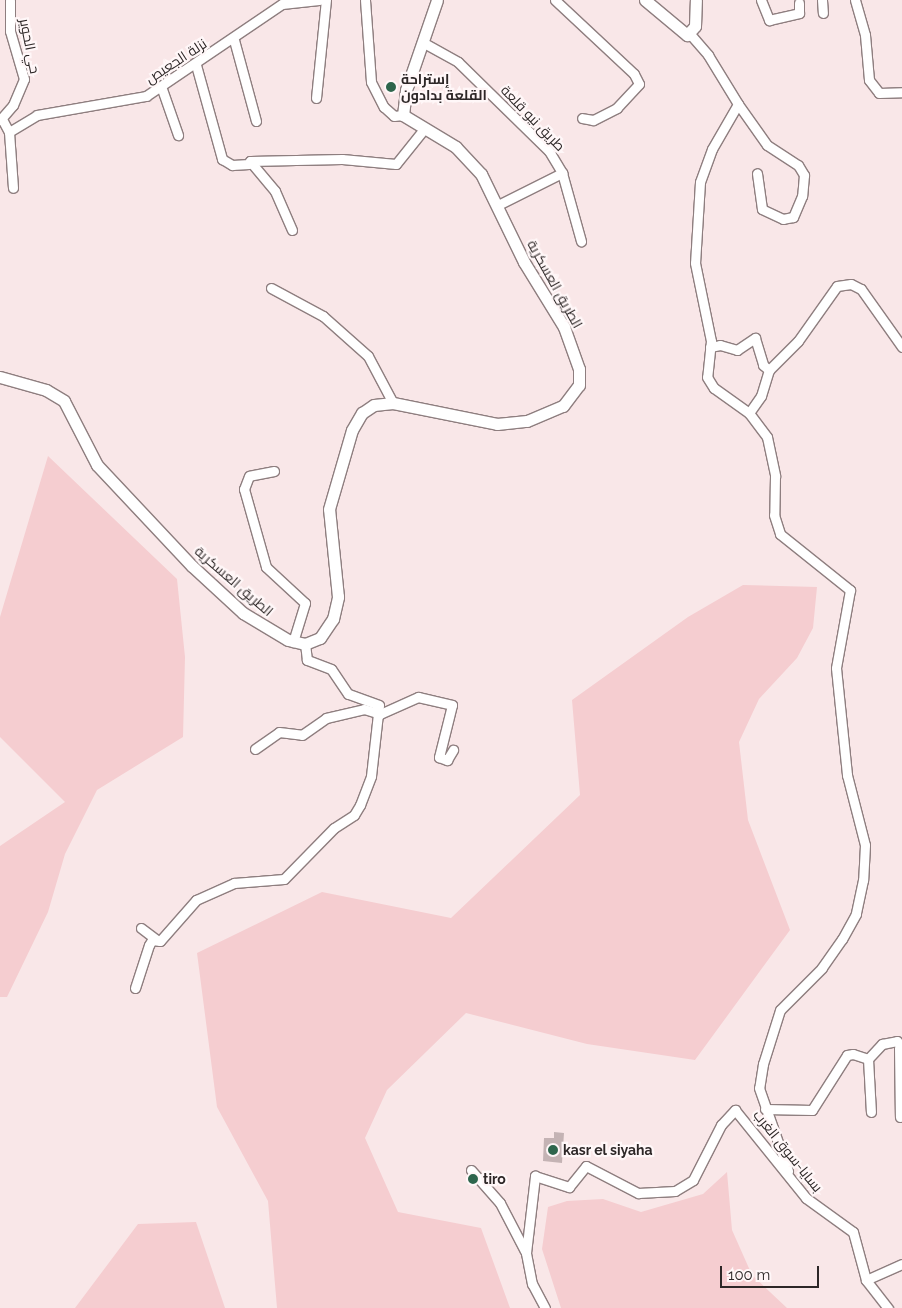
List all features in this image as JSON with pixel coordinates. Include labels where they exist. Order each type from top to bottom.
[{"type":"main road","points":[[403,115],[406,90],[424,43],[437,0]]},
{"type":"main road","points":[[645,0],[679,31],[690,34],[696,0]]},
{"type":"main road","name":"الطريق العسكرية","points":[[0,378],[56,394],[70,411],[97,465],[148,522],[243,613],[299,643],[320,638],[335,612],[329,509],[352,430],[369,408],[393,403],[496,424],[544,417],[567,403],[577,391],[579,369],[570,342],[498,205],[467,157],[403,115]]},
{"type":"street","name":"حي الحوير","points":[[1,119],[24,79],[5,20],[10,0]]},
{"type":"street","name":"نزلة الجعيص","points":[[9,132],[37,114],[139,98],[162,89],[234,40],[282,4],[319,0]]},
{"type":"street","points":[[316,98],[326,0]]},
{"type":"street","points":[[365,0],[371,82],[388,111],[403,115]]},
{"type":"street","points":[[555,0],[634,74],[639,84],[617,108],[593,120],[582,118]]},
{"type":"street","points":[[761,0],[769,20],[799,13],[799,3]]},
{"type":"street","points":[[822,0],[823,13]]},
{"type":"street","points":[[855,0],[865,35],[869,80],[879,94],[902,92]]},
{"type":"street","points":[[690,34],[708,55],[738,104],[767,145],[798,166],[804,175],[793,217],[783,219],[762,209],[757,173]]},
{"type":"street","points":[[234,40],[256,121]]},
{"type":"street","name":"طريق نيو قلعة","points":[[424,43],[458,62],[545,147],[562,173],[581,241]]},
{"type":"street","points":[[196,65],[222,159],[232,165],[249,164],[253,160],[342,159],[396,164],[424,128]]},
{"type":"street","points":[[162,89],[178,135]]},
{"type":"street","points":[[738,104],[706,160],[700,188],[695,263],[710,347],[706,365],[710,383],[749,413],[770,445],[776,476],[774,515],[780,534],[849,586],[849,604],[838,640],[836,668],[847,775],[865,845],[862,887],[850,925],[822,968],[788,1002],[774,1023],[759,1088],[788,1171]]},
{"type":"street","points":[[1,119],[9,132],[13,188]]},
{"type":"street","points":[[249,164],[275,191],[292,230]]},
{"type":"street","points":[[498,205],[562,173]]},
{"type":"street","points":[[749,413],[761,396],[769,370],[798,341],[837,286],[851,284],[861,289],[902,347]]},
{"type":"street","points":[[271,288],[323,316],[368,356],[393,403]]},
{"type":"street","points":[[710,347],[720,345],[737,350],[755,338],[763,365],[769,370]]},
{"type":"street","points":[[160,941],[205,893],[234,883],[284,879],[334,828],[354,815],[368,787],[380,714],[377,704],[351,696],[331,669],[307,660],[299,643],[305,603],[266,567],[244,489],[249,476],[274,471]]},
{"type":"street","points":[[255,749],[270,736],[302,735],[326,718],[364,709],[380,714],[418,697],[452,705],[439,757],[447,760],[453,750]]},
{"type":"street","points":[[141,928],[160,941]]},
{"type":"street","points":[[135,988],[145,950],[152,940],[160,941]]},
{"type":"street","points":[[871,1112],[868,1059],[875,1046],[897,1040],[900,1048],[900,1117]]},
{"type":"street","points":[[765,1109],[812,1110],[847,1055],[868,1059]]},
{"type":"street","name":"بسايا-سوق الغرب","points":[[544,1308],[532,1284],[526,1253],[535,1176],[568,1187],[586,1166],[638,1193],[674,1191],[698,1174],[721,1125],[733,1111],[745,1118],[788,1171],[806,1198],[853,1232],[866,1280]]},
{"type":"street","points":[[471,1170],[500,1203],[526,1253]]},
{"type":"street","points":[[888,1308],[866,1280],[902,1264]]},
{"type":"shaded area","points":[[48,456],[177,579],[185,657],[183,737],[97,790],[65,854],[48,912],[7,997],[0,997],[0,846],[65,802],[0,737],[0,617]]},
{"type":"shaded area","points":[[743,585],[817,587],[813,628],[797,658],[759,699],[739,742],[748,820],[790,930],[695,1060],[587,1044],[466,1013],[387,1090],[365,1138],[398,1212],[481,1228],[510,1308],[277,1308],[268,1201],[217,1107],[197,953],[322,892],[451,918],[580,795],[572,700],[688,617]]},
{"type":"shaded area","points":[[727,1172],[732,1230],[752,1275],[787,1308],[561,1308],[542,1249],[548,1207],[567,1201],[603,1199],[641,1212],[703,1194]]},
{"type":"shaded area","points":[[196,1222],[225,1308],[75,1308],[138,1224]]},
{"type":"building","name":"kasr el siyaha","points":[[554,1132],[564,1133],[562,1163],[543,1161],[544,1138],[554,1138]]},
{"type":"place","name":"إستراحة القلعة بدادون","points":[[391,87]]},
{"type":"place","name":"kasr el siyaha","points":[[553,1150]]},
{"type":"place","name":"tiro","points":[[473,1179]]}]
